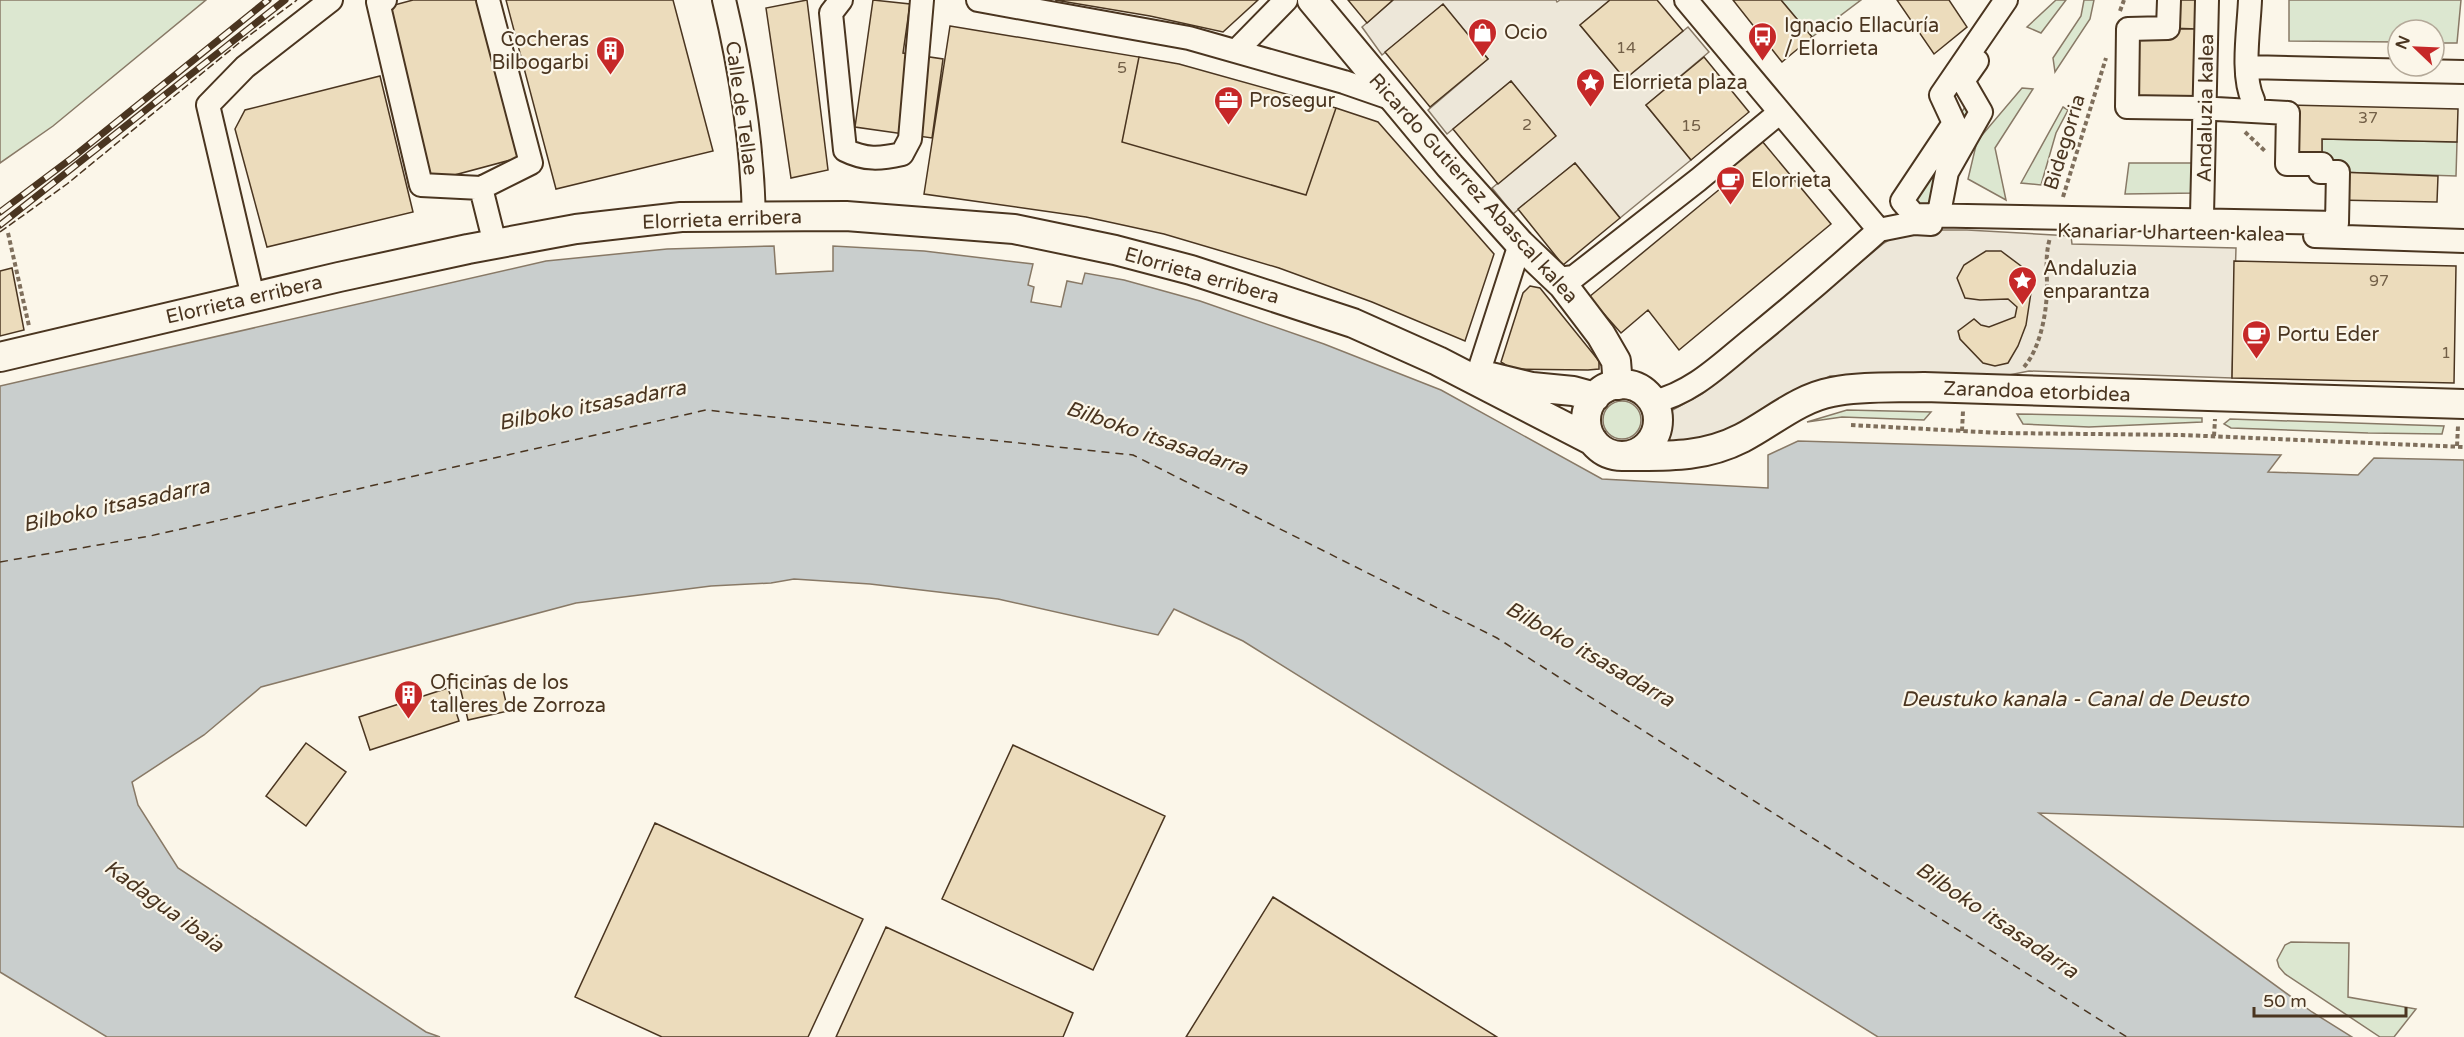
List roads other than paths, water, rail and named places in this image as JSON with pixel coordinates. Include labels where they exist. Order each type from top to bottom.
[{"type":"main road","name":"Ricardo Gutierrez Abascal kalea","points":[[1312,0],[1456,174],[1520,244],[1558,279],[1601,335],[1616,361],[1607,391]]},
{"type":"main road","name":"Elorrieta erribera","points":[[0,357],[253,297],[495,244],[576,230],[681,217],[846,216],[1014,229],[1115,250],[1286,300],[1353,323],[1438,361]]},
{"type":"main road","points":[[1438,361],[1478,374],[1532,387],[1573,391],[1638,388],[1653,402],[1658,425],[1654,437],[1637,453],[1625,456],[1612,455],[1601,450],[1593,441],[1586,419],[1589,407],[1607,391]]},
{"type":"main road","points":[[1438,361],[1593,441]]},
{"type":"main road","name":"Zarandoa etorbidea","points":[[1625,456],[1693,456],[1741,439],[1803,403],[1830,392],[1924,387],[2461,412]]},
{"type":"street","points":[[253,297],[208,105],[245,67],[331,0]]},
{"type":"street","points":[[385,0],[378,2],[421,185],[481,188],[531,163],[488,0]]},
{"type":"street","name":"Calle de Tellae","points":[[724,0],[736,52],[746,116],[754,216]]},
{"type":"street","points":[[841,0],[831,13],[845,150],[861,158],[879,159],[902,154],[910,139],[922,0]]},
{"type":"street","points":[[978,0],[1168,34],[1344,82],[1396,100]]},
{"type":"street","points":[[1236,51],[1286,0]]},
{"type":"street","points":[[1653,402],[1670,398],[1700,382],[1811,291],[1879,230],[1686,0]]},
{"type":"street","points":[[2006,0],[1941,95],[1954,123],[1902,201],[1914,215],[2054,224],[2337,223],[2338,172],[2320,172],[2322,165],[2287,164],[2288,113],[2206,108],[2127,107],[2128,29],[2168,28],[2169,0]]},
{"type":"street","points":[[1939,213],[1947,172],[1981,112],[1963,81],[2019,0]]},
{"type":"street","name":"Andaluzia kalea","points":[[2202,215],[2207,0]]},
{"type":"street","points":[[2250,0],[2247,67],[2250,93],[2253,99]]},
{"type":"street","points":[[1344,82],[1353,79],[1358,74],[1359,58]]},
{"type":"street","points":[[2247,67],[2464,72]]},
{"type":"street","points":[[1558,279],[1574,277],[1779,113]]},
{"type":"street","points":[[481,188],[495,244]]},
{"type":"street","name":"Kanariar Uharteen kalea","points":[[1879,230],[1914,223],[2054,224],[2464,241]]},
{"type":"street","points":[[1478,374],[1520,244]]},
{"type":"water","points":[[774,246],[776,274],[833,271],[833,246],[924,251],[1033,264],[1028,285],[1034,287],[1031,302],[1061,307],[1067,281],[1082,284],[1085,273],[1124,280],[1200,301],[1324,344],[1441,390],[1602,479],[1768,488],[1768,455],[1798,441],[2281,455],[2268,472],[2358,475],[2374,458],[2464,460],[2464,827],[2039,813],[2312,1012],[2352,1037],[1878,1037],[1243,641],[1174,609],[1158,635],[998,599],[870,584],[794,579],[771,583],[711,586],[576,603],[261,687],[204,735],[132,782],[138,805],[178,868],[426,1032],[440,1037],[107,1037],[0,972],[0,386],[546,261],[667,249]]},
{"type":"railway","points":[[0,212],[72,158],[268,0]]},
{"type":"railway","points":[[0,225],[285,0]]},
{"type":"place","name":"Ocio","points":[[1483,58]]},
{"type":"place","name":"Ignacio Ellacuría / Elorrieta","points":[[1763,62]]},
{"type":"place","name":"Cocheras Bilbogarbi","points":[[610,76]]},
{"type":"place","name":"Elorrieta plaza","points":[[1591,108]]},
{"type":"place","name":"Prosegur","points":[[1228,126]]},
{"type":"place","name":"Elorrieta","points":[[1730,206]]},
{"type":"place","name":"Andaluzia enparantza","points":[[2022,306]]},
{"type":"place","name":"Portu Eder","points":[[2256,360]]},
{"type":"place","name":"Oficinas de los talleres de Zorroza","points":[[409,720]]},
{"type":"water label","name":"Bilboko itsasadarra","points":[[592,405]]},
{"type":"water label","name":"Bilboko itsasadarra","points":[[1157,438]]},
{"type":"water label","name":"Bilboko itsasadarra","points":[[116,505]]},
{"type":"water label","name":"Bilboko itsasadarra","points":[[1590,654]]},
{"type":"water label","name":"Deustuko kanala - Canal de Deusto","points":[[2075,699]]},
{"type":"water label","name":"Kadagua ibaia","points":[[164,906]]},
{"type":"water label","name":"Bilboko itsasadarra","points":[[1997,920]]}]
